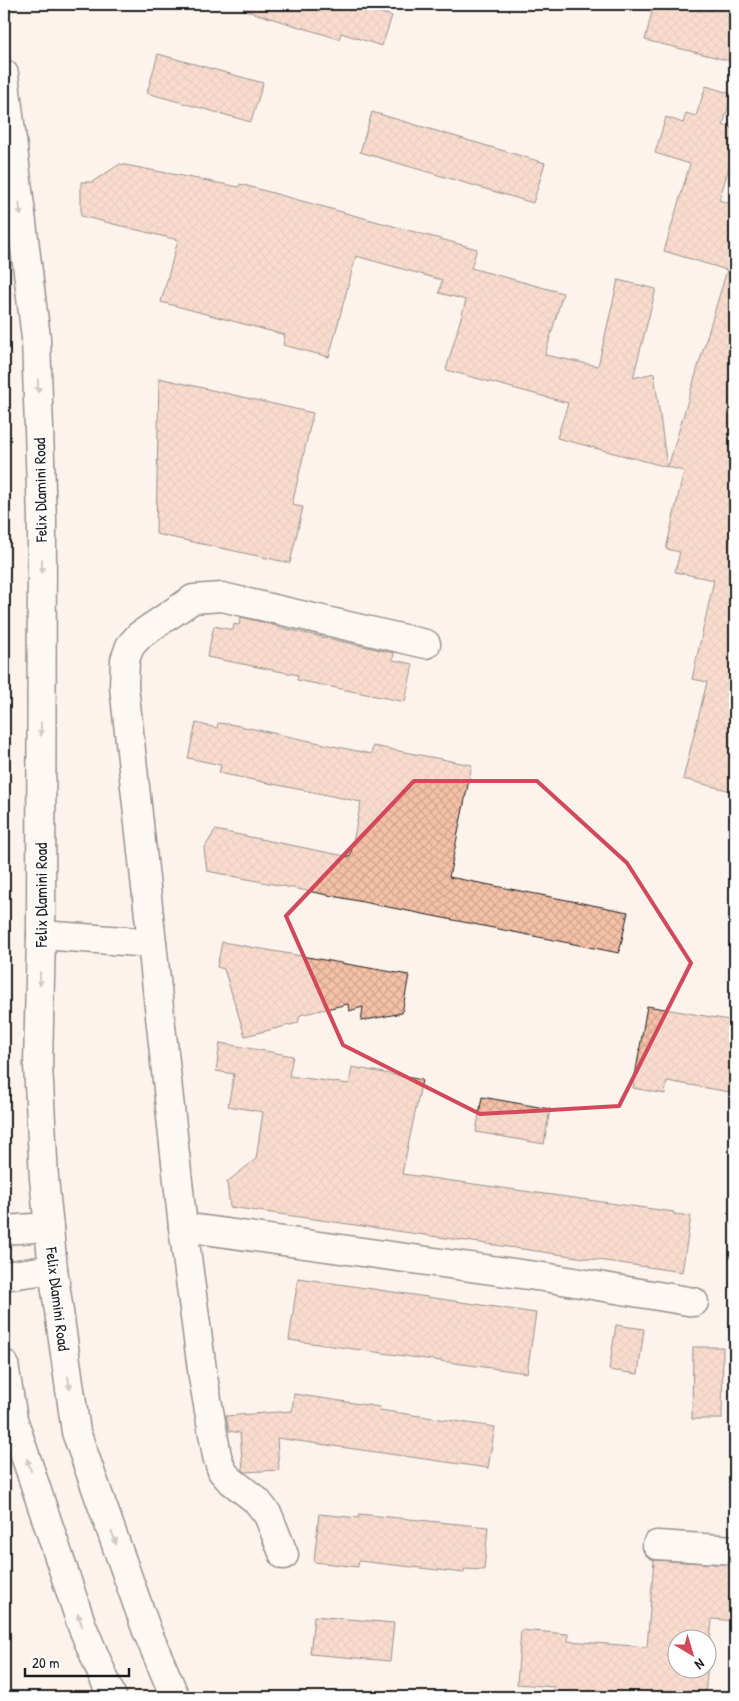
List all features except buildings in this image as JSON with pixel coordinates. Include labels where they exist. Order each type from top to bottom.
[{"type":"street","name":"Felix Dlamini Road","points":[[4,74],[36,338],[42,520],[41,935],[38,1064],[44,1178],[53,1269],[76,1432],[147,1631],[175,1697]]},
{"type":"street","points":[[284,1555],[268,1515],[257,1501],[229,1479],[222,1471],[217,1456],[203,1377],[183,1226],[124,686],[125,660],[130,646],[140,635],[193,599],[222,597],[426,644]]},
{"type":"street","points":[[41,935],[152,943]]},
{"type":"street","points":[[183,1226],[550,1278],[694,1302]]},
{"type":"street","points":[[4,1230],[49,1227]]},
{"type":"street","points":[[4,1276],[53,1269]]},
{"type":"street","points":[[4,1364],[8,1412],[82,1626],[112,1697]]},
{"type":"street","points":[[657,1546],[735,1550]]},
{"type":"highlighted area","points":[[414,781],[537,781],[627,863],[691,963],[619,1106],[480,1114],[343,1045],[286,916]]}]
